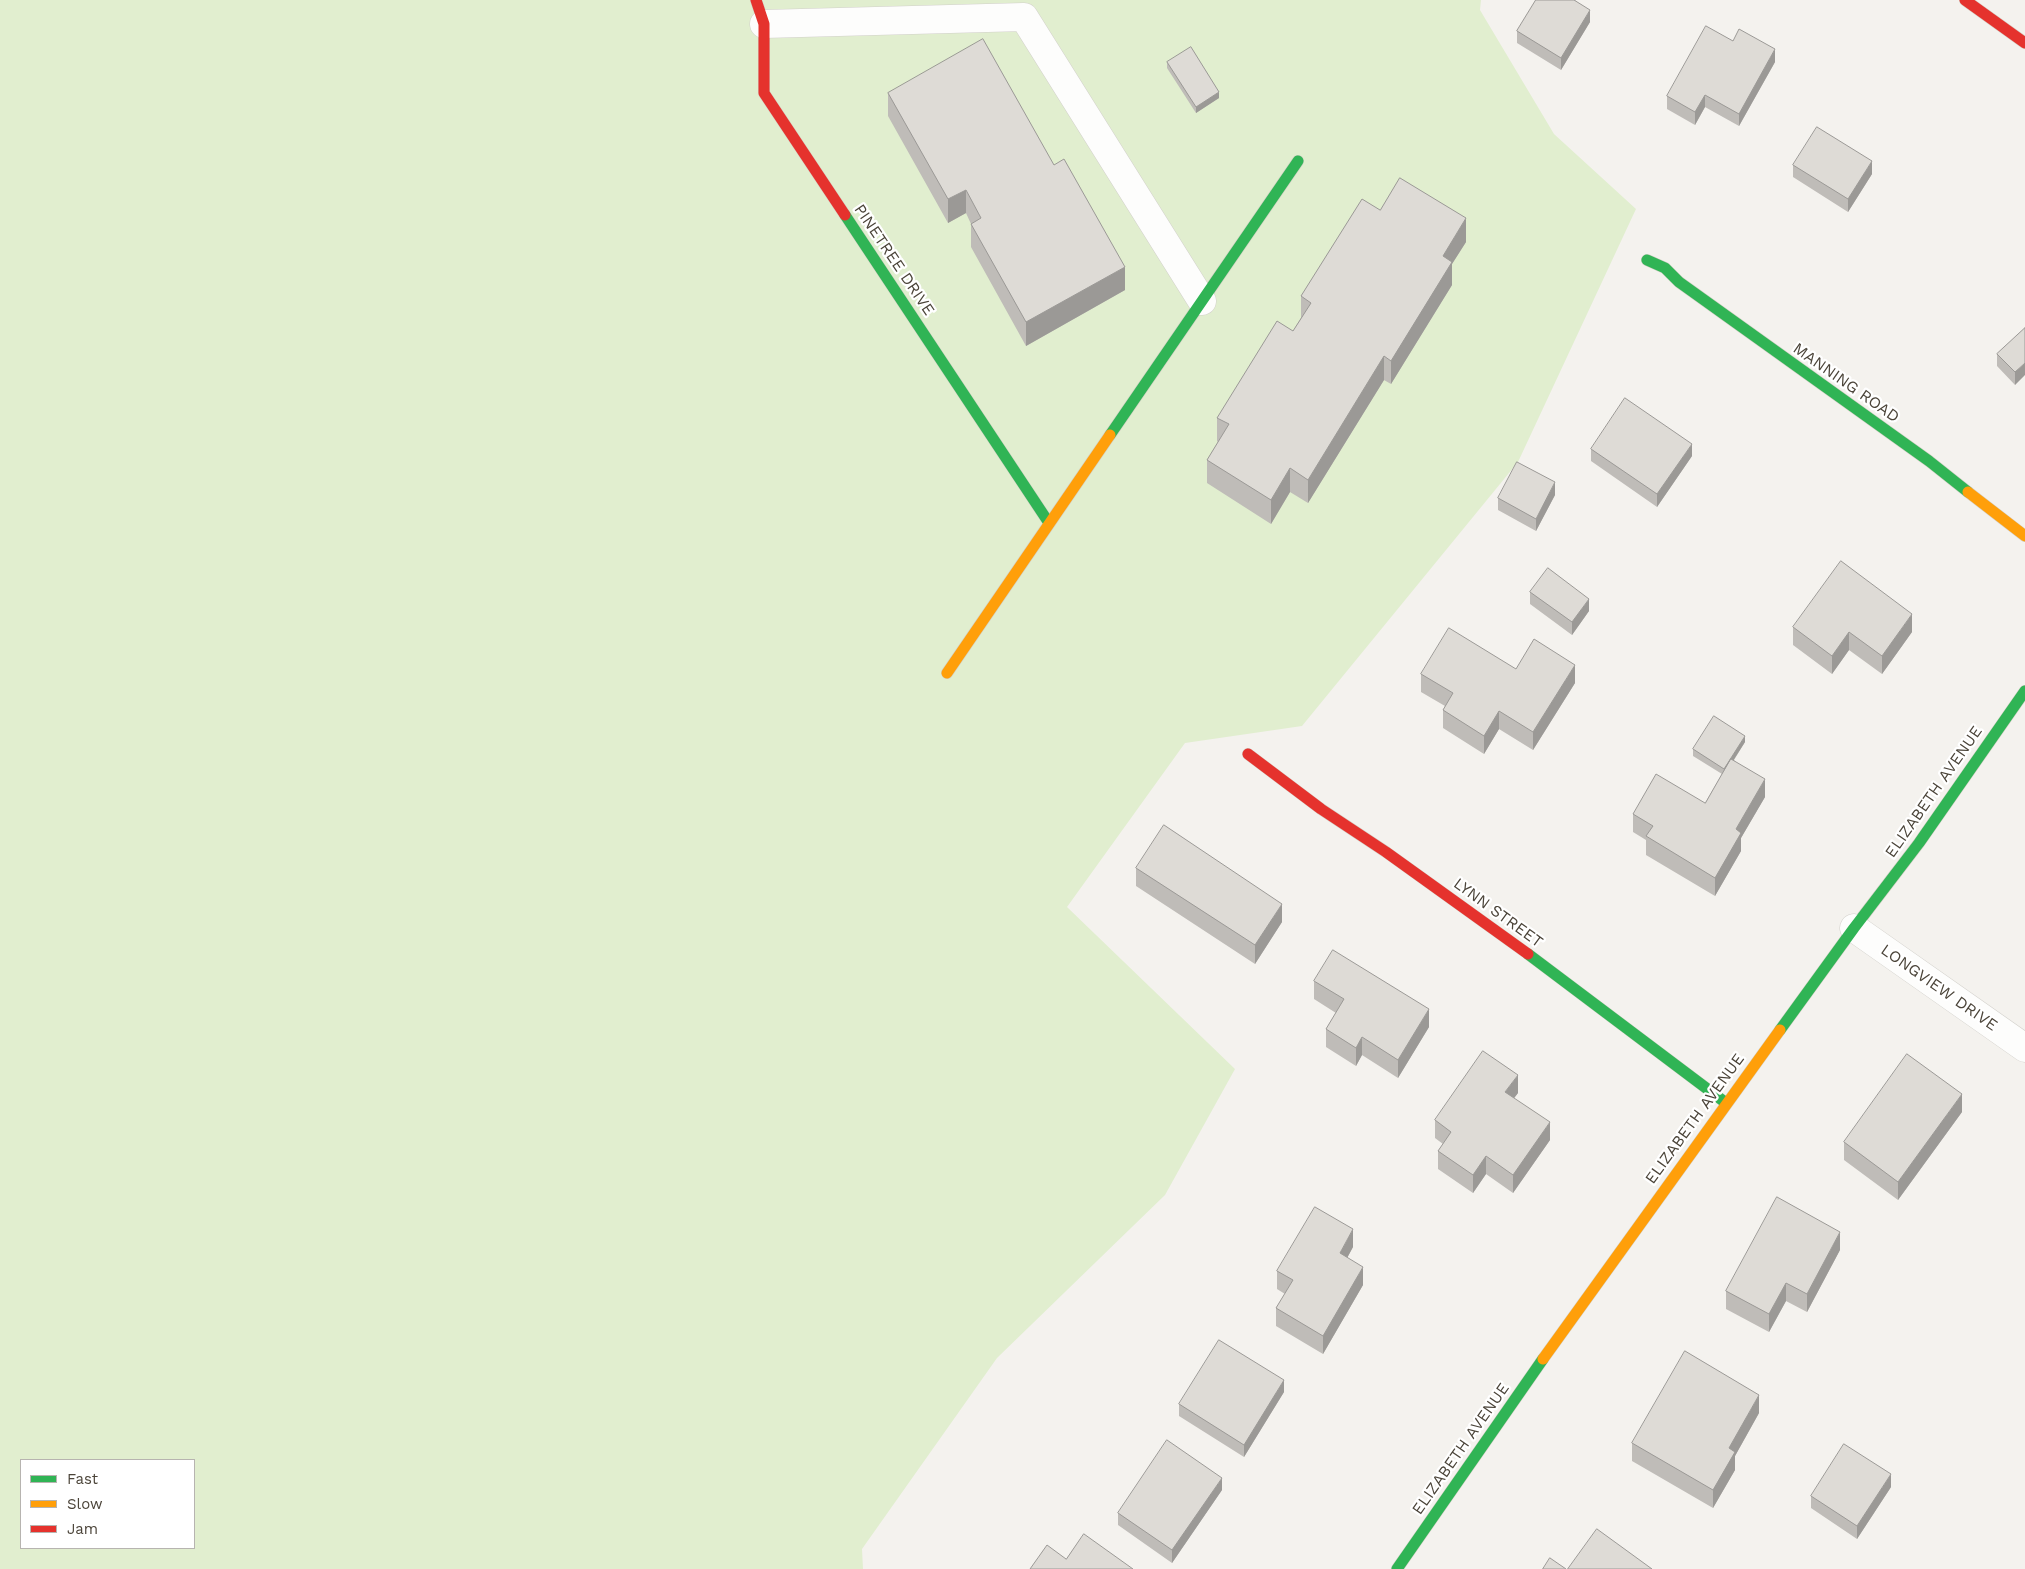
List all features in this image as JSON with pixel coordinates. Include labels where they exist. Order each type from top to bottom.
[{"type":"street","points":[[1965,0],[2025,42]]},
{"type":"street","points":[[760,12],[1024,16],[1202,301]]},
{"type":"street","name":"PINETREE DRIVE","points":[[760,12],[764,93],[1050,523]]},
{"type":"street","points":[[947,673],[1298,161]]},
{"type":"street","name":"MANNING ROAD","points":[[1647,260],[1665,268],[1695,294],[1929,461],[2025,536]]},
{"type":"street","name":"ELIZABETH AVENUE","points":[[1397,1569],[1548,1352],[1726,1103],[1854,928],[1919,843],[2025,691]]},
{"type":"street","name":"LYNN STREET","points":[[1248,754],[1322,809],[1386,852],[1575,988],[1726,1103]]},
{"type":"street","name":"LONGVIEW DRIVE","points":[[1854,928],[2025,1048]]},
{"type":"green space","points":[[0,0],[1481,0],[1480,10],[1554,134],[1636,209],[1518,462],[1302,726],[1185,743],[1067,907],[1235,1069],[1165,1195],[997,1358],[862,1549],[863,1569],[0,1569]]},
{"type":"building","points":[[1536,0],[1574,0],[1590,10],[1561,58],[1517,31]]},
{"type":"building","points":[[1706,26],[1733,41],[1739,29],[1775,49],[1739,114],[1705,95],[1695,112],[1667,96]]},
{"type":"building","points":[[983,39],[1054,165],[1064,159],[1125,267],[1026,322],[971,224],[981,218],[966,190],[948,199],[888,93]]},
{"type":"building","points":[[1191,47],[1219,92],[1196,107],[1167,62]]},
{"type":"building","points":[[1817,127],[1872,161],[1848,199],[1793,165]]},
{"type":"building","points":[[1400,178],[1466,218],[1443,256],[1452,262],[1391,361],[1384,356],[1308,480],[1290,468],[1271,500],[1207,460],[1229,424],[1217,418],[1277,321],[1293,331],[1311,303],[1301,296],[1362,199],[1380,210]]},
{"type":"building","points":[[2025,328],[2025,363],[2015,372],[1997,354]]},
{"type":"building","points":[[1625,398],[1692,444],[1657,494],[1591,449]]},
{"type":"building","points":[[1517,462],[1555,482],[1536,519],[1498,498]]},
{"type":"building","points":[[1841,561],[1912,614],[1882,656],[1849,632],[1832,656],[1793,627]]},
{"type":"building","points":[[1548,568],[1589,599],[1572,622],[1530,592]]},
{"type":"building","points":[[1449,628],[1516,669],[1534,639],[1575,665],[1533,732],[1499,711],[1484,736],[1443,710],[1453,693],[1421,674]]},
{"type":"building","points":[[1714,716],[1745,736],[1724,769],[1693,749]]},
{"type":"building","points":[[1731,759],[1765,779],[1736,829],[1741,833],[1715,878],[1646,836],[1653,826],[1633,814],[1656,774],[1705,803]]},
{"type":"building","points":[[1164,825],[1282,904],[1255,945],[1136,868]]},
{"type":"building","points":[[1333,950],[1429,1009],[1398,1060],[1362,1037],[1356,1048],[1326,1029],[1344,999],[1314,981]]},
{"type":"building","points":[[1483,1051],[1518,1075],[1505,1092],[1550,1122],[1513,1175],[1486,1156],[1473,1175],[1438,1151],[1451,1132],[1435,1120]]},
{"type":"building","points":[[1907,1054],[1962,1094],[1898,1182],[1844,1142]]},
{"type":"building","points":[[1777,1197],[1840,1232],[1807,1294],[1786,1283],[1769,1314],[1726,1291]]},
{"type":"building","points":[[1315,1207],[1353,1229],[1340,1253],[1363,1267],[1323,1336],[1276,1308],[1293,1280],[1277,1271]]},
{"type":"building","points":[[1219,1340],[1284,1380],[1244,1445],[1179,1404]]},
{"type":"building","points":[[1685,1351],[1759,1395],[1729,1448],[1735,1452],[1713,1490],[1632,1443]]},
{"type":"building","points":[[1167,1440],[1222,1478],[1172,1550],[1118,1513]]},
{"type":"building","points":[[1844,1444],[1891,1474],[1857,1526],[1811,1496]]},
{"type":"building","points":[[1597,1529],[1652,1569],[1568,1569]]},
{"type":"building","points":[[1084,1534],[1133,1569],[1030,1569],[1047,1545],[1066,1559]]},
{"type":"building","points":[[1550,1558],[1566,1569],[1543,1569]]},
{"type":"traffic: fast","points":[[1110,435],[1298,161]]},
{"type":"traffic: fast","points":[[845,215],[1049,523]]},
{"type":"traffic: fast","points":[[1647,260],[1665,268],[1679,282],[1929,461],[1968,492]]},
{"type":"traffic: fast","points":[[1780,1030],[1919,843],[2025,691]]},
{"type":"traffic: fast","points":[[1528,954],[1726,1103]]},
{"type":"traffic: fast","points":[[1397,1569],[1543,1359]]},
{"type":"traffic: slow","points":[[947,673],[1110,435]]},
{"type":"traffic: slow","points":[[1968,492],[2025,536]]},
{"type":"traffic: slow","points":[[1543,1359],[1780,1030]]},
{"type":"traffic: jam","points":[[756,0],[764,24],[764,93],[845,215]]},
{"type":"traffic: jam","points":[[1965,0],[2025,43]]},
{"type":"traffic: jam","points":[[1248,754],[1321,809],[1386,852],[1528,954]]}]
